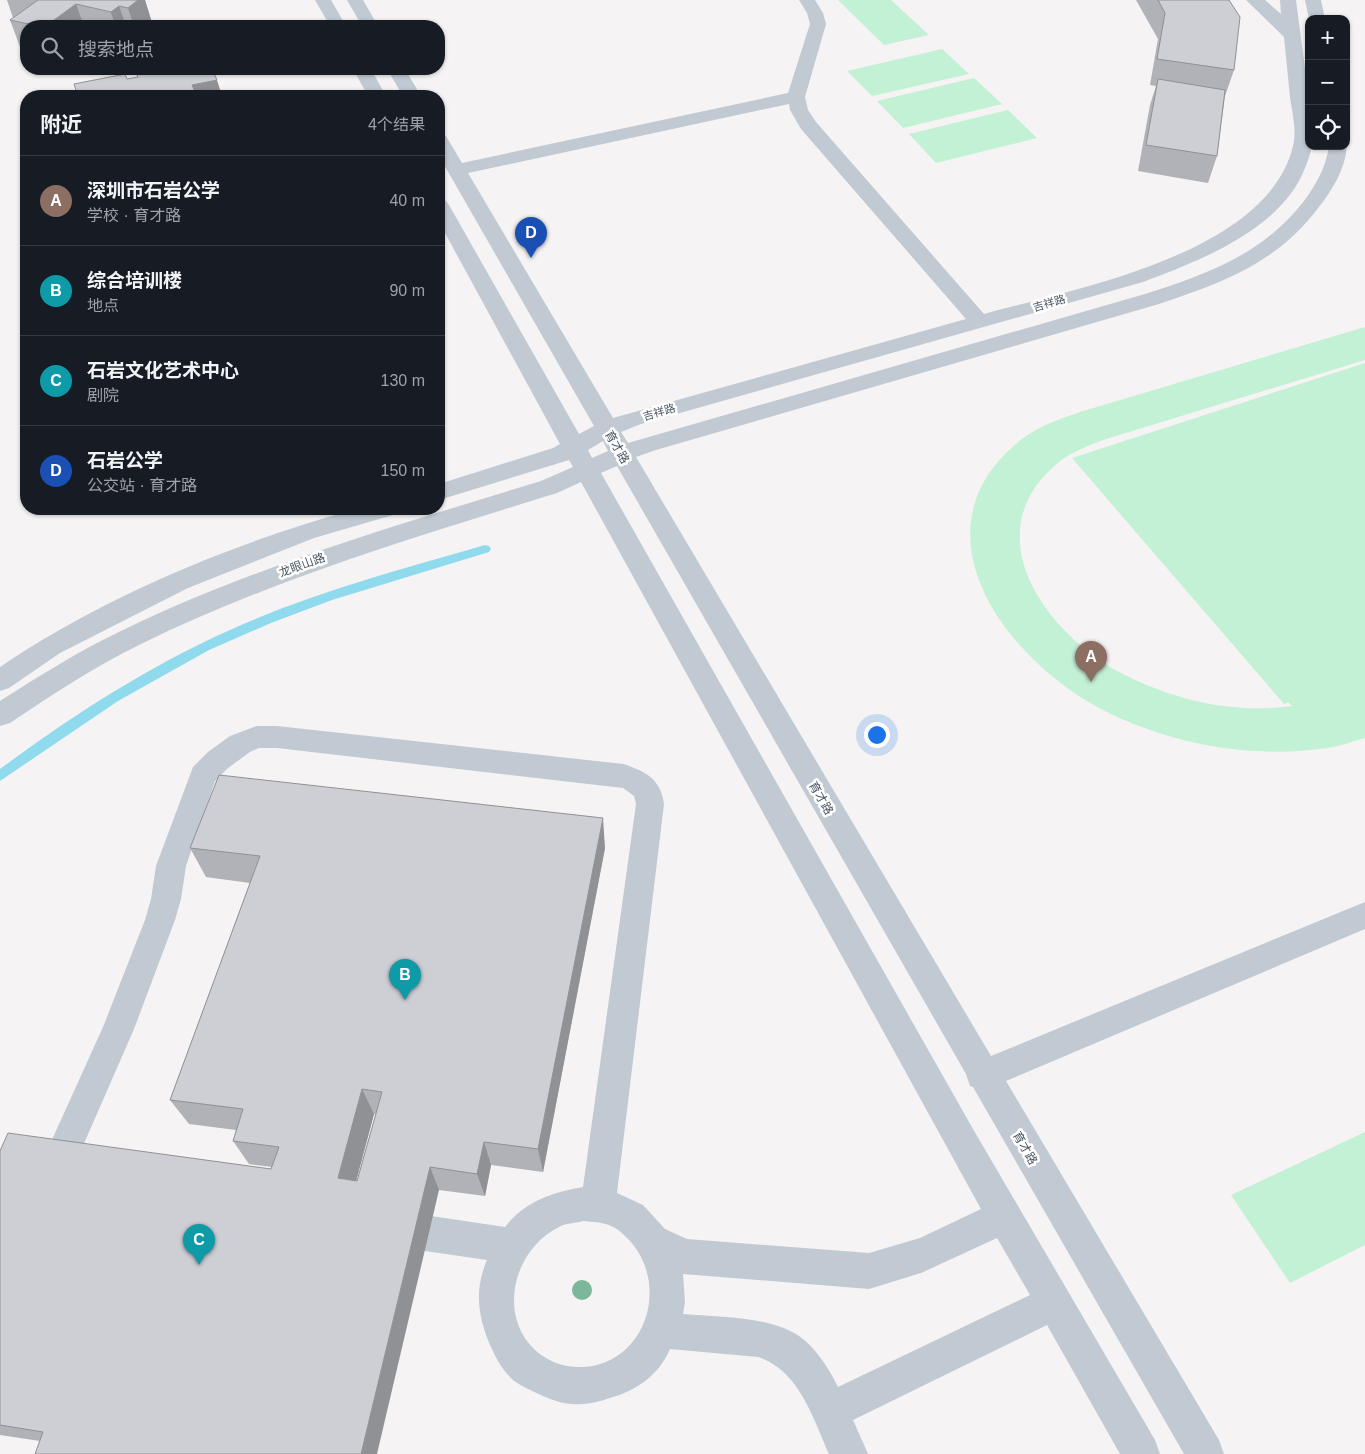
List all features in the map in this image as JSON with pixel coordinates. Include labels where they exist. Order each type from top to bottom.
[{"type":"street","points":[[323,0],[335,20]]},
{"type":"street","points":[[355,0],[367,20]]},
{"type":"street","points":[[807,0],[816,13],[818,24],[796,97],[799,110],[808,125],[980,322]]},
{"type":"street","points":[[1254,0],[1269,11],[1292,35]]},
{"type":"street","name":"吉祥路","points":[[614,441],[685,404],[1127,280],[1181,262],[1219,243],[1255,217],[1280,192],[1296,170],[1303,143],[1302,117],[1288,0]]},
{"type":"street","points":[[1313,0],[1315,15]]},
{"type":"street","points":[[365,75],[374,90]]},
{"type":"street","points":[[400,75],[408,90]]},
{"type":"street","points":[[456,170],[796,97]]},
{"type":"street","name":"吉祥路","points":[[614,441],[700,429],[1206,282],[1254,260],[1284,237],[1309,208],[1327,182],[1338,150]]},
{"type":"street","name":"育才路","points":[[445,151],[982,1075],[1205,1454]]},
{"type":"street","points":[[445,216],[1004,1216],[1141,1454]]},
{"type":"street","name":"龙眼山路","points":[[0,715],[27,695],[110,646],[220,595],[329,555],[549,487],[581,458],[614,441]]},
{"type":"street","name":"龙眼山路","points":[[445,490],[535,464],[561,454],[581,458]]},
{"type":"street","points":[[0,681],[51,646],[179,581],[305,532],[363,515]]},
{"type":"street","points":[[53,1178],[118,1029],[160,920],[166,899],[171,866],[203,775],[218,760],[240,744],[257,738],[277,737],[624,776],[634,779],[650,794],[598,1205]]},
{"type":"street","points":[[982,1075],[1365,915]]},
{"type":"street","points":[[655,1242],[666,1270],[669,1300],[661,1330],[645,1356],[622,1375],[594,1385],[564,1386],[537,1376],[515,1357],[500,1331],[498,1321],[495,1302],[498,1272],[511,1246],[530,1224],[555,1210],[583,1204],[611,1208],[636,1221],[655,1242],[671,1252],[687,1257],[869,1270],[892,1266],[914,1258],[1004,1216]]},
{"type":"street","points":[[364,1224],[511,1246]]},
{"type":"street","points":[[830,1411],[1054,1302]]},
{"type":"street","points":[[661,1330],[758,1339],[783,1347],[800,1363],[818,1386],[848,1454]]},
{"type":"green space","points":[[838,0],[891,0],[929,35],[884,45]]},
{"type":"green space","points":[[942,49],[969,74],[872,96],[847,71]]},
{"type":"green space","points":[[974,78],[1002,104],[903,128],[877,101]]},
{"type":"green space","points":[[1008,110],[1037,138],[936,163],[909,134]]},
{"type":"green space","points":[[1365,327],[1365,360],[1106,439],[1064,458],[1033,490],[1021,520],[1021,551],[1030,582],[1048,611],[1071,637],[1098,659],[1127,676],[1146,685],[1187,699],[1228,707],[1271,708],[1292,706],[1288,702],[1284,704],[1072,458],[1365,363],[1365,738],[1328,748],[1270,752],[1212,746],[1183,740],[1155,732],[1101,709],[1065,686],[1032,658],[1003,625],[982,588],[971,550],[973,512],[989,474],[1022,439],[1057,420],[1080,412]]},
{"type":"green space","points":[[1365,1132],[1365,1245],[1290,1283],[1231,1195]]},
{"type":"building","points":[[38,0],[138,0],[128,8],[119,6],[111,12],[76,4],[54,20],[20,20],[20,22],[10,20]]},
{"type":"building","points":[[1158,0],[1229,0],[1240,17],[1234,70],[1157,59],[1165,13]]},
{"type":"building","points":[[120,75],[125,75],[127,79],[138,77],[137,75],[215,75],[217,80],[192,85],[194,90],[76,90],[74,84]]},
{"type":"building","points":[[1158,79],[1225,90],[1217,156],[1146,145]]},
{"type":"building","points":[[219,775],[603,818],[538,1149],[484,1142],[477,1174],[430,1167],[361,1454],[35,1454],[43,1432],[0,1425],[0,1151],[8,1133],[271,1169],[279,1147],[233,1141],[243,1109],[170,1100],[260,856],[190,848]],"holes":[[[362,1089],[382,1092],[357,1181],[338,1178]]]},
{"type":"waterway","points":[[0,776],[84,716],[144,679],[205,646],[236,632],[328,597],[485,549]]},
{"type":"place","name":"石岩公学","points":[[531,258]]},
{"type":"place","name":"深圳市石岩公学","points":[[1091,682]]},
{"type":"place","name":"综合培训楼","points":[[405,1000]]},
{"type":"place","name":"石岩文化艺术中心","points":[[199,1265]]}]
